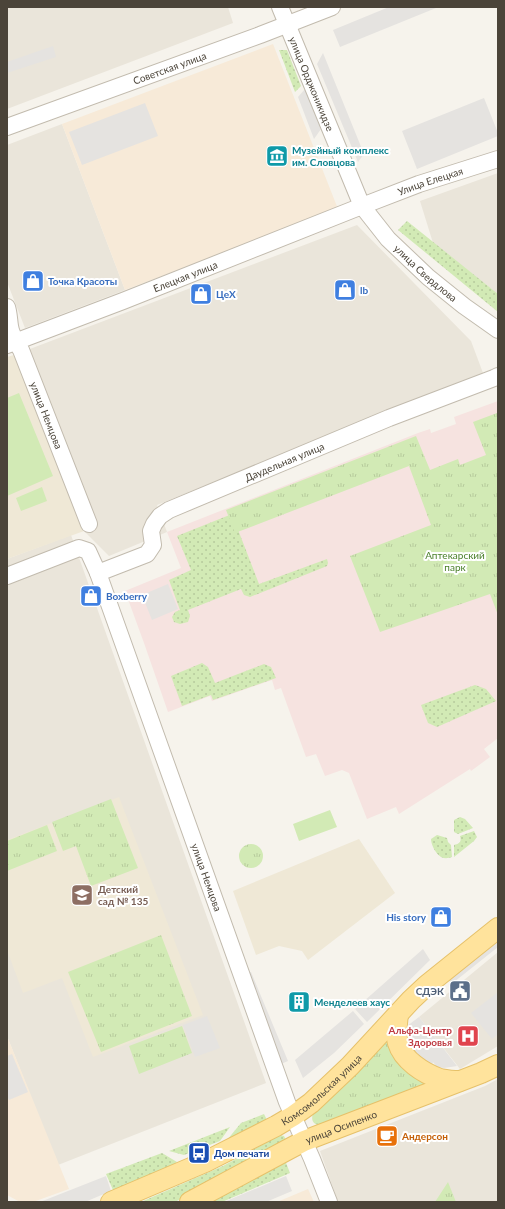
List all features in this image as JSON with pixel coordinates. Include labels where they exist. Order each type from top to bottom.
[{"type":"main road","name":"Комсомольская улица","points":[[111,1202],[205,1162],[294,1116],[311,1103],[350,1066],[427,985],[498,928]]},
{"type":"main road","points":[[398,1014],[396,1032],[398,1043],[403,1053],[411,1062],[433,1076],[459,1082]]},
{"type":"main road","name":"улица Осипенко","points":[[190,1202],[304,1141],[459,1082],[498,1065]]},
{"type":"street","name":"улица Орджоникидзе","points":[[280,7],[362,206]]},
{"type":"street","name":"Советская улица","points":[[7,127],[332,7]]},
{"type":"street","name":"Улица Елецкая","points":[[362,206],[419,184],[498,158]]},
{"type":"street","name":"улица Свердлова","points":[[362,206],[388,239],[428,277],[464,306],[498,330]]},
{"type":"street","name":"Елецкая улица","points":[[11,343],[123,301],[362,206]]},
{"type":"street","name":"улица Немцова","points":[[7,307],[11,343],[21,350],[89,524]]},
{"type":"street","name":"Даудельная улица","points":[[98,573],[147,554],[153,545],[152,531],[154,524],[160,516],[169,510],[389,418],[498,376]]},
{"type":"street","name":"улица Немцова","points":[[7,576],[78,548],[88,550],[98,573],[161,747],[262,1032],[329,1202]]},
{"type":"shaded area","points":[[7,7],[228,7],[233,23],[7,109]]},
{"type":"shaded area","points":[[389,7],[436,8],[340,47],[333,30]]},
{"type":"shaded area","points":[[273,44],[338,209],[125,290],[62,124]]},
{"type":"shaded area","points":[[53,46],[56,57],[7,73],[7,62]]},
{"type":"shaded area","points":[[323,53],[364,154],[358,162],[317,64]]},
{"type":"shaded area","points":[[305,89],[321,129],[314,139],[298,97]]},
{"type":"shaded area","points":[[484,98],[498,136],[417,169],[402,131]]},
{"type":"shaded area","points":[[145,103],[158,136],[82,165],[69,132]]},
{"type":"shaded area","points":[[62,124],[125,290],[25,328],[7,282],[7,145]]},
{"type":"shaded area","points":[[498,173],[498,294],[433,243],[420,201]]},
{"type":"shaded area","points":[[357,225],[471,341],[483,373],[157,505],[167,532],[109,556],[84,531],[14,355]]},
{"type":"shaded area","points":[[14,355],[84,531],[7,559],[7,357]]},
{"type":"shaded area","points":[[498,401],[498,738],[484,749],[490,757],[471,771],[470,769],[399,814],[396,807],[367,819],[349,773],[342,770],[325,776],[316,754],[306,757],[281,688],[275,690],[272,680],[212,701],[210,696],[168,712],[125,591],[181,568],[167,532],[418,433],[430,429],[431,433],[456,424],[454,417]]},
{"type":"shaded area","points":[[71,535],[266,1083],[58,1165],[7,1036],[7,559]]},
{"type":"shaded area","points":[[168,584],[178,609],[152,620],[142,595]]},
{"type":"shaded area","name":"Детский сад № 135","points":[[119,797],[203,1015],[93,1057],[62,978],[23,993],[7,950],[7,840]]},
{"type":"shaded area","points":[[359,839],[395,893],[308,960],[302,951],[279,946],[256,955],[233,891]]},
{"type":"shaded area","points":[[498,938],[498,947],[454,982],[446,980]]},
{"type":"shaded area","points":[[423,949],[430,960],[367,1022],[355,1009]]},
{"type":"shaded area","points":[[498,952],[498,1046],[460,1069],[419,1017]]},
{"type":"shaded area","points":[[251,972],[288,1061],[281,1064],[244,974]]},
{"type":"shaded area","points":[[498,992],[498,1034],[492,1039],[471,1013]]},
{"type":"shaded area","points":[[353,1011],[364,1024],[334,1053],[303,1078],[295,1060]]},
{"type":"shaded area","points":[[207,1016],[220,1048],[195,1057],[183,1025]]},
{"type":"shaded area","points":[[419,1017],[457,1066],[444,1068],[437,1067],[433,1062],[430,1069],[410,1055],[403,1031],[411,1032],[407,1026]]},
{"type":"shaded area","points":[[7,1036],[69,1189],[33,1202],[20,1202],[7,1195]]},
{"type":"shaded area","points":[[12,1054],[28,1092],[9,1100],[7,1096],[7,1056]]},
{"type":"shaded area","points":[[498,1079],[498,1202],[338,1202],[320,1151],[485,1086]]},
{"type":"shaded area","points":[[106,1176],[111,1191],[85,1202],[40,1202]]},
{"type":"shaded area","points":[[286,1176],[292,1191],[266,1202],[224,1202]]},
{"type":"shaded area","points":[[308,1189],[314,1202],[277,1202]]},
{"type":"green space","points":[[279,50],[287,50],[301,86],[295,92]]},
{"type":"green space","points":[[407,221],[498,294],[498,312],[398,230]]},
{"type":"green space","points":[[19,393],[53,476],[7,496],[7,398]]},
{"type":"green space","name":"Аптекарский парк","points":[[497,413],[498,615],[490,594],[380,632],[350,556],[431,525],[409,466],[235,533],[226,510],[416,436],[430,470],[458,459],[460,465],[486,455],[473,422]]},
{"type":"green space","points":[[42,487],[47,501],[21,511],[16,498]]},
{"type":"green space","points":[[232,514],[259,584],[327,559],[327,566],[250,597],[244,595],[241,589],[188,610],[190,616],[188,622],[180,624],[174,622],[172,617],[175,612],[180,610],[169,580],[191,570],[177,536]]},
{"type":"green space","points":[[202,663],[208,667],[215,683],[264,664],[271,667],[276,678],[213,700],[211,695],[182,706],[171,676]]},
{"type":"green space","points":[[475,685],[486,689],[496,701],[437,727],[428,723],[421,705]]},
{"type":"green space","points":[[111,799],[138,868],[91,886],[76,846],[63,851],[52,822]]},
{"type":"green space","points":[[330,810],[337,827],[299,841],[293,824]]},
{"type":"green space","points":[[460,817],[465,819],[473,828],[458,834],[454,832],[454,820]]},
{"type":"green space","points":[[47,825],[57,851],[7,871],[7,841]]},
{"type":"green space","points":[[474,831],[477,837],[474,841],[454,857],[454,845],[460,842],[460,836]]},
{"type":"green space","points":[[437,835],[447,838],[451,845],[452,857],[442,858],[436,852],[431,839]]},
{"type":"green space","points":[[251,844],[260,847],[263,856],[260,865],[251,868],[242,865],[239,856],[242,847]]},
{"type":"green space","points":[[161,935],[192,1016],[101,1052],[68,972]]},
{"type":"green space","points":[[182,1026],[192,1053],[139,1074],[129,1046]]},
{"type":"green space","points":[[412,1033],[433,1062],[417,1051],[413,1043]]},
{"type":"green space","points":[[391,1036],[435,1080],[322,1125],[317,1125],[312,1119],[313,1114],[357,1072]]},
{"type":"green space","points":[[264,1114],[268,1122],[227,1140],[241,1123]]},
{"type":"green space","points":[[230,1127],[220,1141],[184,1155],[169,1151]]},
{"type":"green space","points":[[280,1135],[284,1136],[286,1140],[283,1143],[175,1202],[141,1202],[223,1166]]},
{"type":"green space","points":[[162,1153],[177,1162],[158,1175],[120,1191],[113,1190],[106,1174]]},
{"type":"green space","points":[[285,1160],[290,1173],[222,1202],[207,1202]]},
{"type":"green space","points":[[448,1182],[456,1202],[435,1202]]},
{"type":"place","name":"Музейный комплекс им. Словцова","points":[[277,156]]},
{"type":"place","name":"Точка Красоты","points":[[33,281]]},
{"type":"place","name":"lb","points":[[345,290]]},
{"type":"place","name":"ЦеХ","points":[[201,294]]},
{"type":"place","name":"Boxberry","points":[[91,596]]},
{"type":"place","name":"Детский сад № 135","points":[[82,895]]},
{"type":"place","name":"His story","points":[[441,917]]},
{"type":"place","name":"СДЭК","points":[[460,991]]},
{"type":"place","name":"Менделеев хаус","points":[[299,1002]]},
{"type":"place","name":"Альфа-Центр Здоровья","points":[[468,1036]]},
{"type":"place","name":"Андерсон","points":[[387,1136]]},
{"type":"place","name":"Дом печати","points":[[199,1153]]}]
